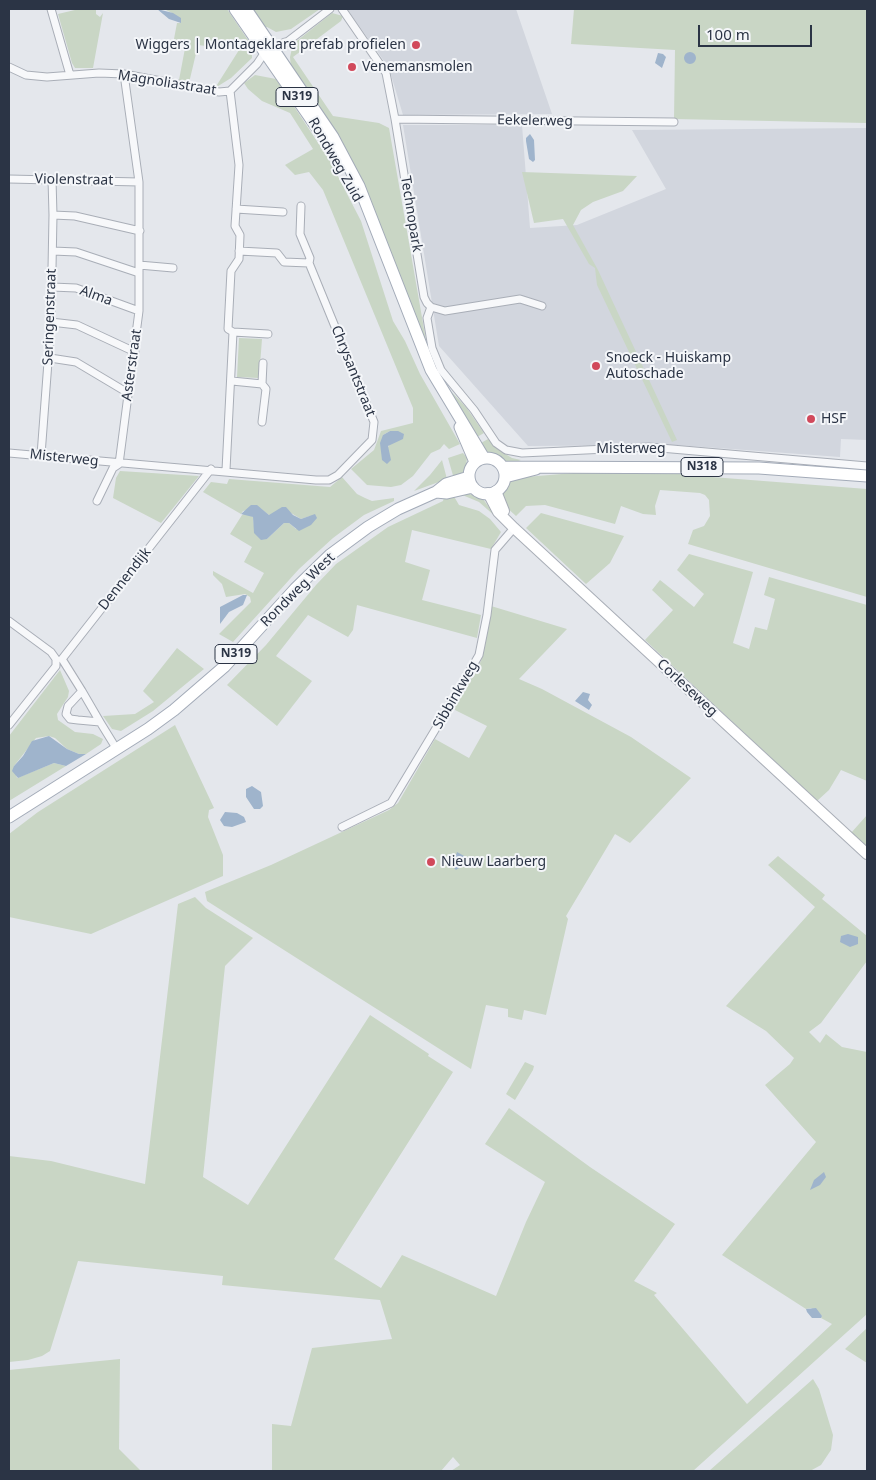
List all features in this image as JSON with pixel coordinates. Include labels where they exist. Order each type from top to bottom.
[{"type":"main road","name":"Rondweg Zuid","points":[[235,9],[271,52]]},
{"type":"main road","name":"Rondweg Zuid","points":[[246,9],[327,142],[379,241],[431,370],[479,460]]},
{"type":"main road","points":[[479,460],[495,460],[504,472],[492,492],[477,490],[471,482],[470,468],[479,460]]},
{"type":"main road","name":"Misterweg","points":[[504,472],[536,469],[759,468],[867,476]]},
{"type":"main road","name":"Rondweg West","points":[[9,818],[148,729],[205,684],[248,642],[295,589],[330,556],[368,527],[398,509],[436,492],[447,493],[471,482]]},
{"type":"main road","name":"Corleseweg","points":[[492,492],[498,512],[867,854]]},
{"type":"street","points":[[52,9],[70,75]]},
{"type":"street","name":"Magnoliastraat","points":[[9,67],[26,76],[124,74],[219,92],[230,91],[271,52],[330,9]]},
{"type":"street","name":"Technopark","points":[[342,9],[382,64],[386,73],[424,297],[431,307],[426,318],[432,348],[441,370],[474,410],[496,443],[513,452]]},
{"type":"street","name":"Asterstraat","points":[[119,464],[139,312],[139,182],[124,74]]},
{"type":"street","points":[[230,91],[239,165],[234,226],[240,236],[239,260],[231,271],[228,329],[233,332],[268,334]]},
{"type":"street","name":"Eekelerweg","points":[[395,119],[674,122]]},
{"type":"street","name":"Violenstraat","points":[[9,179],[139,182]]},
{"type":"street","name":"Seringenstraat","points":[[41,455],[50,358],[53,251],[52,179]]},
{"type":"street","name":"Chrysantstraat","points":[[226,470],[329,480],[338,475],[372,440],[374,422],[309,263],[310,258],[300,234],[301,206]]},
{"type":"street","points":[[236,209],[283,212]]},
{"type":"street","points":[[53,215],[74,216],[140,231]]},
{"type":"street","points":[[53,251],[76,252],[139,269],[173,268]]},
{"type":"street","points":[[239,251],[277,253],[284,262],[309,263]]},
{"type":"street","name":"Alma","points":[[52,287],[76,288],[139,312]]},
{"type":"street","points":[[431,307],[445,311],[520,299],[542,306]]},
{"type":"street","points":[[51,322],[76,325],[134,352]]},
{"type":"street","points":[[226,470],[233,332]]},
{"type":"street","points":[[50,358],[76,362],[128,392]]},
{"type":"street","points":[[262,422],[266,389],[262,384],[263,364]]},
{"type":"street","points":[[232,381],[262,384]]},
{"type":"street","name":"Misterweg","points":[[513,452],[649,447],[867,466]]},
{"type":"street","name":"Misterweg","points":[[9,453],[119,464],[226,470]]},
{"type":"street","name":"Misterweg","points":[[97,501],[113,468],[119,464]]},
{"type":"street","name":"Dennendijk","points":[[116,748],[62,659],[211,469]]},
{"type":"street","name":"Sibbinkweg","points":[[342,828],[391,803],[453,700],[478,655],[487,615],[495,550],[511,524]]},
{"type":"street","points":[[9,621],[51,652],[56,659],[56,666],[9,725]]},
{"type":"street","points":[[82,692],[68,706],[66,714],[70,718],[78,720],[100,722]]},
{"type":"shaded area","points":[[347,9],[516,9],[552,114],[403,115],[389,68]]},
{"type":"shaded area","points":[[403,125],[522,125],[530,228],[577,225],[666,189],[632,130],[867,128],[867,440],[841,439],[840,457],[677,445],[528,446],[439,346]]},
{"type":"green space","points":[[79,9],[96,9],[96,14],[100,17],[103,13],[93,68],[75,68],[58,14]]},
{"type":"green space","points":[[164,9],[227,9],[252,46],[252,58],[231,78],[215,88],[239,50],[198,45],[189,83],[179,80],[186,43],[174,39],[177,23],[181,23],[172,13]]},
{"type":"green space","points":[[248,9],[320,9],[291,29],[276,32],[267,27],[262,27]]},
{"type":"green space","points":[[574,9],[867,9],[867,123],[674,119],[675,50],[571,44]]},
{"type":"green space","points":[[332,13],[343,16],[341,21],[293,57],[333,116],[379,123],[389,128],[427,346],[386,243],[291,68],[290,57],[293,44]]},
{"type":"green space","points":[[255,75],[276,79],[330,161],[361,221],[393,321],[405,341],[420,374],[460,444],[449,449],[444,444],[440,449],[431,453],[413,476],[401,485],[391,487],[367,485],[351,469],[374,450],[381,431],[413,423],[413,408],[323,190],[309,172],[295,175],[285,165],[313,149],[290,113],[262,101],[244,83]],"holes":[[[390,431],[398,431],[388,447],[383,435]]]},
{"type":"green space","points":[[522,172],[637,176],[623,191],[593,202],[581,210],[573,225],[598,270],[677,440],[672,442],[597,285],[595,268],[589,264],[563,219],[534,223]]},
{"type":"green space","points":[[239,338],[262,339],[259,378],[237,377]]},
{"type":"green space","points":[[444,384],[466,407],[484,433],[477,437]]},
{"type":"green space","points":[[488,439],[502,452],[512,458],[521,460],[510,464],[489,454],[481,443]]},
{"type":"green space","points":[[463,453],[467,458],[466,466],[462,474],[454,479],[448,458]]},
{"type":"green space","points":[[442,460],[447,479],[414,491],[430,475]]},
{"type":"green space","points":[[609,470],[697,471],[699,476],[867,489],[867,597],[688,544],[693,530],[704,526],[710,516],[709,500],[700,493],[660,490],[655,506],[656,515],[643,514],[621,506],[615,524],[545,505],[526,506],[516,516],[505,506],[501,494],[507,484],[514,478]]},
{"type":"green space","points":[[120,471],[199,476],[161,523],[113,498],[116,478]]},
{"type":"green space","points":[[342,477],[357,494],[365,498],[372,501],[394,498],[394,501],[364,515],[333,538],[299,569],[233,642],[219,634],[251,602],[250,597],[245,594],[226,597],[222,584],[213,575],[213,571],[253,593],[264,573],[244,562],[252,547],[230,534],[242,515],[246,513],[253,517],[254,526],[267,539],[284,523],[289,523],[296,529],[310,516],[301,519],[291,513],[269,515],[260,508],[243,511],[241,514],[203,492],[211,482],[227,484],[229,479],[330,487]]},
{"type":"green space","points":[[452,493],[459,505],[479,511],[490,519],[501,532],[491,549],[412,530],[405,562],[430,570],[422,600],[481,615],[477,638],[357,605],[353,630],[348,637],[308,615],[276,656],[312,681],[277,726],[227,685],[266,645],[336,564],[388,527],[443,501],[444,496]]},
{"type":"green space","points":[[467,493],[483,499],[496,517],[479,502],[460,494]]},
{"type":"green space","points":[[541,513],[624,536],[610,563],[586,584],[526,528]]},
{"type":"green space","points":[[689,554],[753,572],[733,643],[749,649],[755,627],[767,630],[775,599],[764,595],[769,577],[867,605],[867,781],[841,770],[829,790],[817,801],[645,640],[673,610],[652,590],[660,580],[694,607],[704,594],[677,570]]},
{"type":"green space","points":[[491,606],[567,629],[519,679],[542,689],[631,737],[691,778],[630,843],[615,834],[566,916],[568,919],[546,1015],[524,1010],[522,1020],[508,1017],[508,1009],[486,1005],[471,1069],[207,901],[205,892],[271,865],[389,810],[398,803],[435,739],[469,758],[487,726],[453,709],[481,661]]},
{"type":"green space","points":[[177,648],[204,669],[153,711],[121,731],[112,729],[103,716],[135,714],[154,702],[143,691]]},
{"type":"green space","points":[[60,670],[69,691],[68,697],[57,714],[58,720],[75,732],[93,734],[103,739],[101,744],[86,754],[79,754],[67,749],[55,738],[49,736],[36,738],[14,766],[17,778],[54,763],[66,766],[9,801],[9,736]]},
{"type":"green space","points":[[175,725],[214,808],[209,810],[208,817],[223,855],[223,876],[91,934],[9,917],[9,834],[38,812]]},
{"type":"green space","points":[[867,815],[867,848],[851,833]]},
{"type":"green space","points":[[778,856],[825,895],[822,899],[867,936],[867,961],[821,1023],[809,1032],[820,1043],[826,1034],[842,1047],[867,1052],[867,1314],[693,1471],[451,1471],[460,1465],[453,1457],[441,1471],[272,1471],[272,1424],[291,1426],[312,1348],[392,1339],[380,1300],[222,1285],[223,1276],[78,1261],[50,1351],[42,1356],[28,1360],[9,1362],[9,1156],[51,1161],[145,1184],[178,904],[195,897],[206,908],[253,938],[225,966],[203,1177],[248,1205],[370,1015],[453,1072],[334,1259],[381,1288],[402,1255],[496,1296],[526,1222],[545,1182],[485,1144],[509,1108],[590,1167],[675,1224],[634,1281],[657,1293],[654,1295],[747,1404],[832,1324],[821,1318],[822,1316],[811,1308],[806,1309],[722,1255],[816,1142],[765,1085],[790,1064],[794,1058],[766,1031],[726,1006],[815,907],[768,865]]},
{"type":"green space","points":[[525,1062],[534,1066],[533,1070],[515,1100],[506,1094]]},
{"type":"green space","points":[[867,1328],[867,1363],[845,1349]]},
{"type":"green space","points":[[120,1359],[119,1449],[141,1471],[9,1471],[9,1370]]},
{"type":"green space","points":[[813,1379],[819,1389],[833,1435],[831,1450],[821,1465],[810,1471],[709,1471]]},
{"type":"water","points":[[157,9],[173,13],[181,18],[181,23],[169,19]]},
{"type":"water","points":[[688,52],[692,52],[696,58],[692,64],[688,64],[684,60],[684,56]]},
{"type":"water","points":[[658,53],[666,57],[662,68],[655,63]]},
{"type":"water","points":[[530,134],[534,140],[535,160],[533,162],[529,159],[526,141]]},
{"type":"water","points":[[390,431],[398,431],[404,434],[403,439],[388,446],[391,460],[387,464],[382,460],[380,443],[383,435]]},
{"type":"water","points":[[251,505],[257,505],[269,515],[282,507],[286,507],[293,515],[301,519],[315,514],[317,518],[311,525],[299,531],[289,523],[284,523],[267,539],[261,540],[254,533],[253,517],[241,514]]},
{"type":"water","points":[[243,595],[247,595],[243,605],[229,612],[220,624],[220,607]]},
{"type":"water","points":[[583,692],[590,694],[588,700],[592,705],[589,710],[575,701]]},
{"type":"water","points":[[49,736],[67,749],[79,754],[86,754],[66,766],[54,763],[18,778],[12,771],[32,741]]},
{"type":"water","points":[[252,786],[261,792],[263,806],[260,809],[254,809],[246,797],[246,789]]},
{"type":"water","points":[[225,812],[237,813],[244,817],[246,822],[232,827],[224,826],[220,820]]},
{"type":"water","points":[[457,852],[466,857],[462,866],[456,870],[452,866]]},
{"type":"water","points":[[848,934],[858,937],[858,944],[850,947],[840,942],[841,936]]},
{"type":"water","points":[[824,1172],[826,1177],[820,1185],[810,1190],[814,1180]]},
{"type":"water","points":[[816,1308],[822,1316],[821,1318],[812,1318],[806,1309]]},
{"type":"place","name":"Wiggers | Montageklare prefab profielen","points":[[416,45]]},
{"type":"place","name":"Venemansmolen","points":[[352,67]]},
{"type":"place","name":"Snoeck - Huiskamp Autoschade","points":[[596,366]]},
{"type":"place","name":"HSF","points":[[811,419]]},
{"type":"place","name":"Nieuw Laarberg","points":[[431,862]]}]
